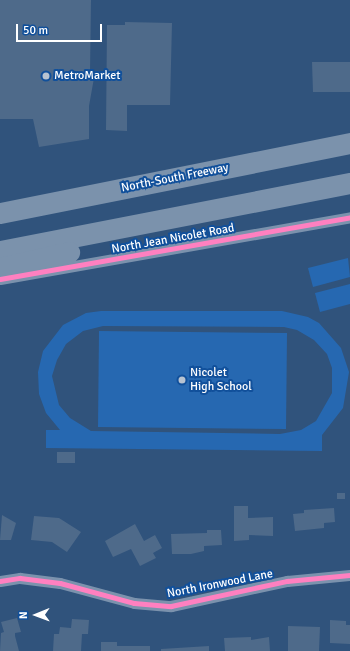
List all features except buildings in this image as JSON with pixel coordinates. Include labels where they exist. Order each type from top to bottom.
[{"type":"highway","name":"North-South Freeway","points":[[0,213],[350,143]]},
{"type":"highway","points":[[0,251],[350,183]]},
{"type":"highway","points":[[0,206],[46,204]]},
{"type":"highway","points":[[0,268],[69,252],[108,230]]},
{"type":"street","name":"North Jean Nicolet Road","points":[[0,280],[350,217]]},
{"type":"street","name":"North Ironwood Lane","points":[[0,581],[20,578],[60,583],[134,603],[171,606],[287,581],[350,575]]},
{"type":"shaded area","points":[[348,258],[350,277],[313,287],[308,268]]},
{"type":"shaded area","points":[[350,284],[350,304],[320,312],[315,293]]},
{"type":"shaded area","points":[[101,311],[282,311],[308,317],[319,323],[341,348],[349,372],[343,408],[322,435],[322,451],[46,448],[46,430],[60,430],[46,413],[39,394],[38,372],[43,351],[63,325],[86,313]],"holes":[[[103,326],[284,327],[297,330],[314,340],[327,354],[332,368],[332,393],[316,421],[301,430],[280,434],[91,431],[70,418],[59,405],[52,376],[57,360],[66,344],[83,331]]]},
{"type":"shaded area","points":[[99,331],[287,333],[286,429],[98,427]]},
{"type":"cycle path","points":[[0,279],[350,217]]},
{"type":"cycle path","points":[[0,581],[20,578],[60,583],[134,603],[171,606],[287,581],[350,575]]},
{"type":"place","name":"MetroMarket","points":[[46,76]]},
{"type":"place","name":"Nicolet High School","points":[[182,380]]}]
